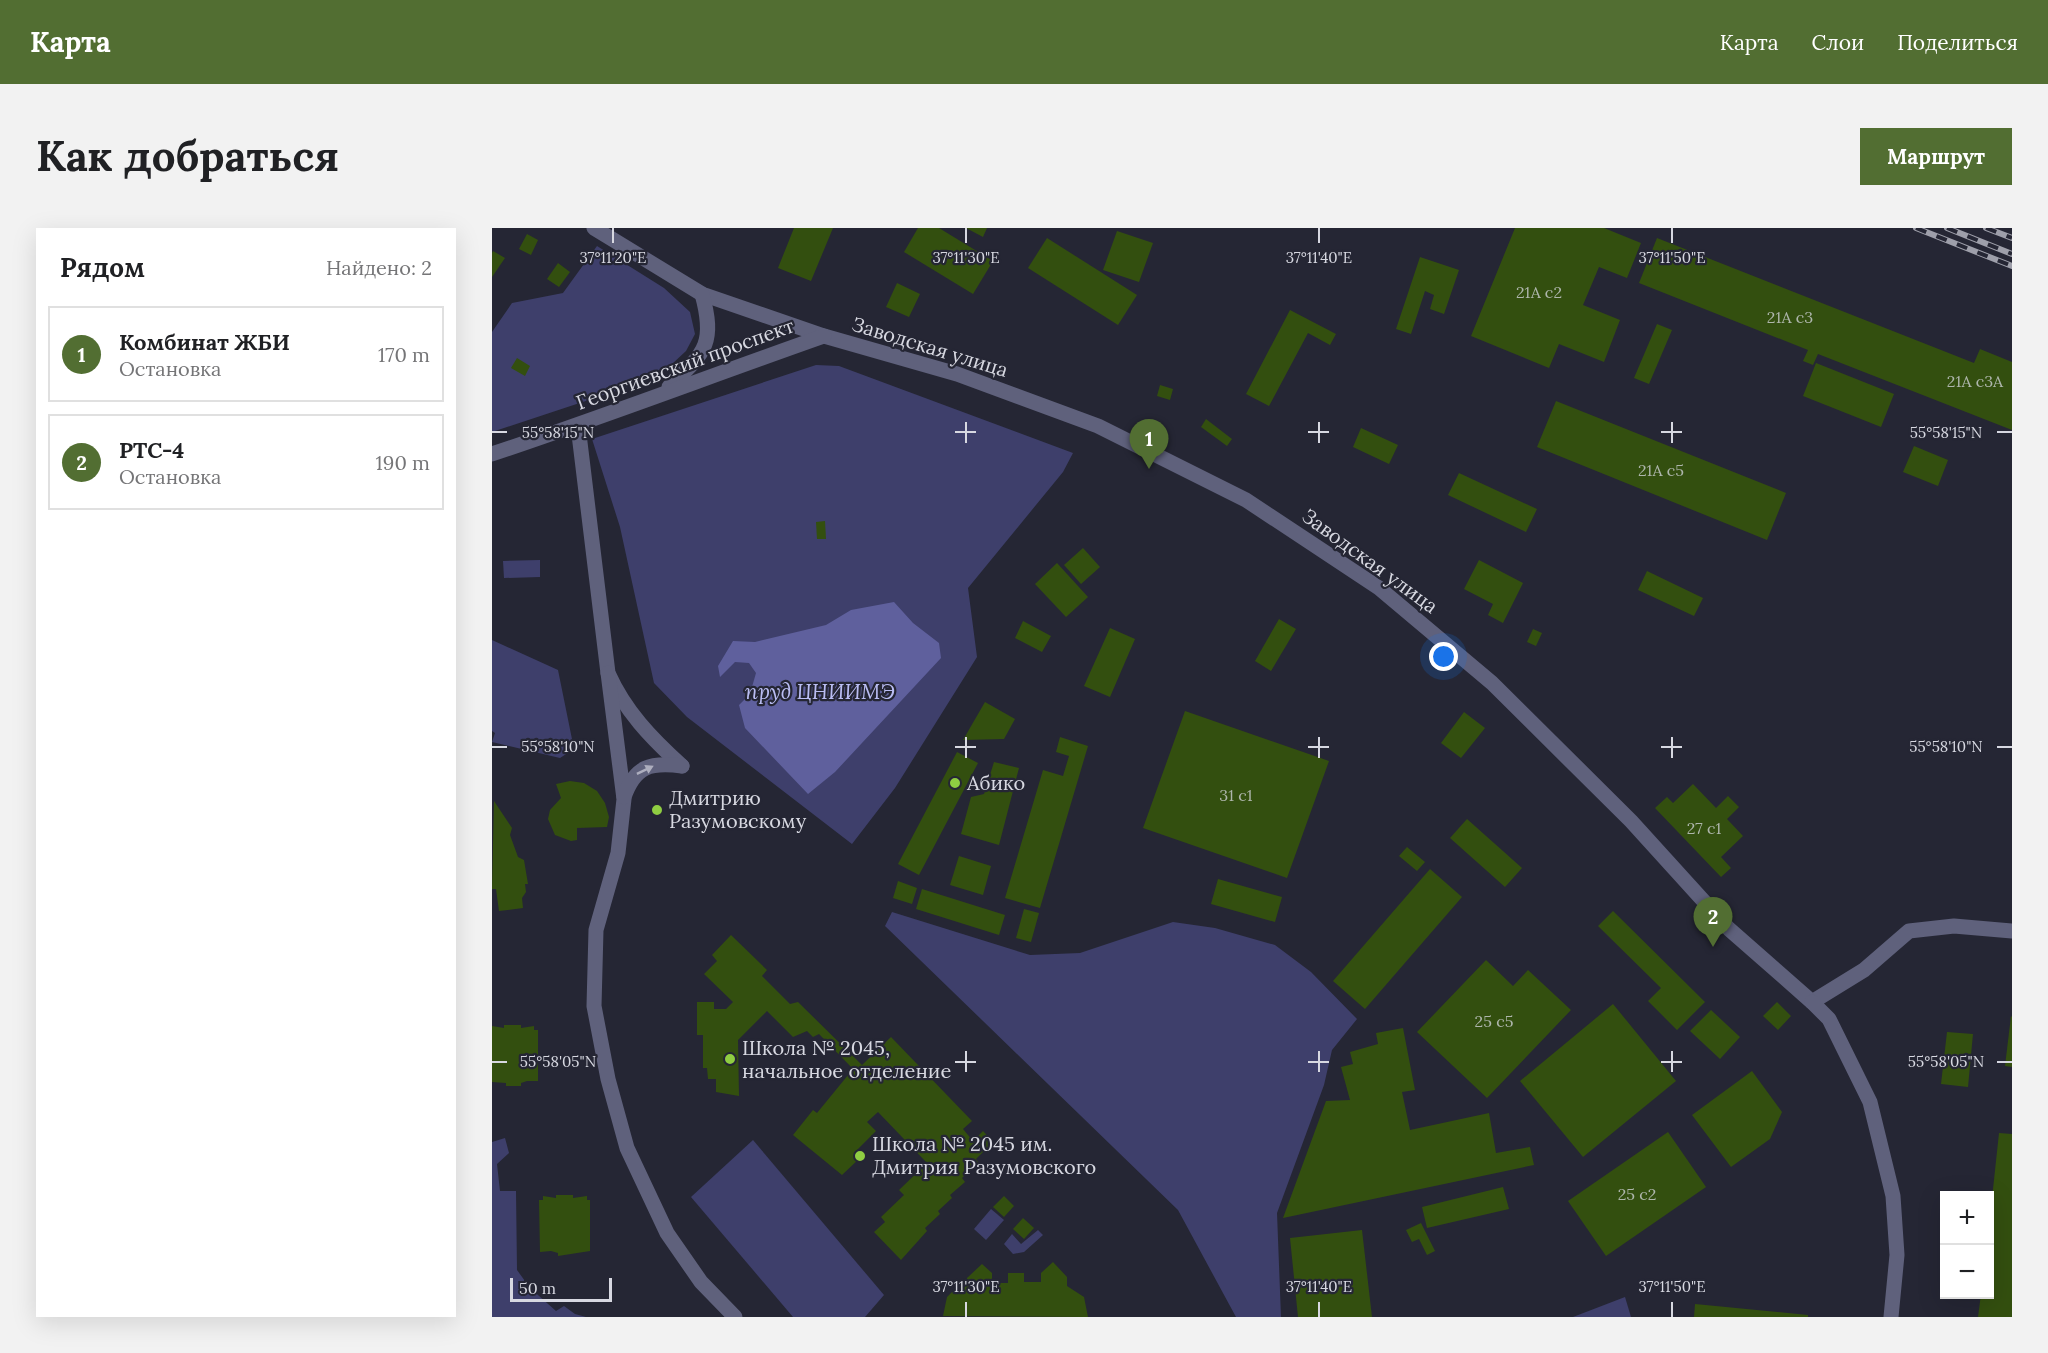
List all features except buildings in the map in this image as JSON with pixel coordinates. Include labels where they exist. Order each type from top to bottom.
[{"type":"street","name":"Заводская улица","points":[[594,228],[702,294],[824,336],[957,374],[1098,426],[1246,500],[1379,588],[1492,683],[1630,821],[1729,929],[1829,1019],[1870,1102],[1893,1196],[1897,1255],[1892,1317]]},
{"type":"street","points":[[665,392],[700,356],[709,335],[702,294]]},
{"type":"street","name":"Георгиевский проспект","points":[[492,454],[578,426],[665,392],[824,336]]},
{"type":"street","points":[[578,426],[624,799]]},
{"type":"street","points":[[608,673],[620,700],[653,739],[682,766],[659,765],[639,771],[630,781],[624,799],[618,853],[596,930],[594,1006],[608,1079],[627,1148],[667,1233],[701,1282],[735,1317]]},
{"type":"street","points":[[1812,1002],[1864,970],[1910,931],[1954,927],[2012,931]]},
{"type":"shaded area","points":[[597,246],[664,288],[690,312],[695,334],[686,351],[658,377],[492,432],[492,332],[512,303],[563,293]]},
{"type":"shaded area","points":[[816,365],[839,366],[1073,453],[1063,472],[968,588],[977,657],[895,788],[852,844],[687,717],[654,683],[620,527],[592,439]]},
{"type":"shaded area","points":[[540,560],[540,577],[504,578],[503,561]]},
{"type":"shaded area","points":[[492,640],[558,670],[574,749],[560,758],[492,742],[495,733],[492,731]]},
{"type":"shaded area","points":[[892,912],[1030,955],[1080,953],[1173,922],[1215,928],[1275,945],[1311,972],[1357,1019],[1332,1050],[1324,1085],[1277,1213],[1281,1317],[1236,1317],[1178,1210],[885,926]]},
{"type":"shaded area","points":[[505,1138],[509,1153],[497,1164],[500,1191],[516,1191],[517,1270],[530,1288],[556,1311],[564,1306],[575,1314],[586,1317],[492,1317],[492,1142]]},
{"type":"shaded area","points":[[753,1140],[884,1295],[865,1317],[793,1317],[691,1197]]},
{"type":"shaded area","points":[[991,1209],[1004,1220],[986,1240],[974,1229]]},
{"type":"shaded area","points":[[1038,1230],[1043,1235],[1024,1252],[1013,1254],[1004,1244],[1012,1234],[1021,1244]]},
{"type":"shaded area","points":[[1625,1297],[1631,1317],[1573,1317]]},
{"type":"water","name":"пруд ЦНИИМЭ","points":[[894,602],[913,623],[939,643],[941,658],[835,772],[808,794],[745,728],[739,705],[750,694],[756,673],[749,663],[735,662],[720,677],[718,666],[733,641],[755,642],[826,625],[851,610]]},
{"type":"railway","points":[[1916,228],[2012,266]]},
{"type":"railway","points":[[1947,228],[2012,254]]},
{"type":"railway","points":[[1986,228],[2012,238]]},
{"type":"place","name":"Комбинат ЖБИ","points":[[1149,469]]},
{"type":"place","name":"Абико","points":[[955,783]]},
{"type":"place","name":"Дмитрию Разумовскому","points":[[657,810]]},
{"type":"place","name":"РТС-4","points":[[1713,947]]},
{"type":"place","name":"Школа № 2045, начальное отделение","points":[[730,1059]]},
{"type":"place","name":"Школа № 2045 им. Дмитрия Разумовского","points":[[860,1156]]}]
